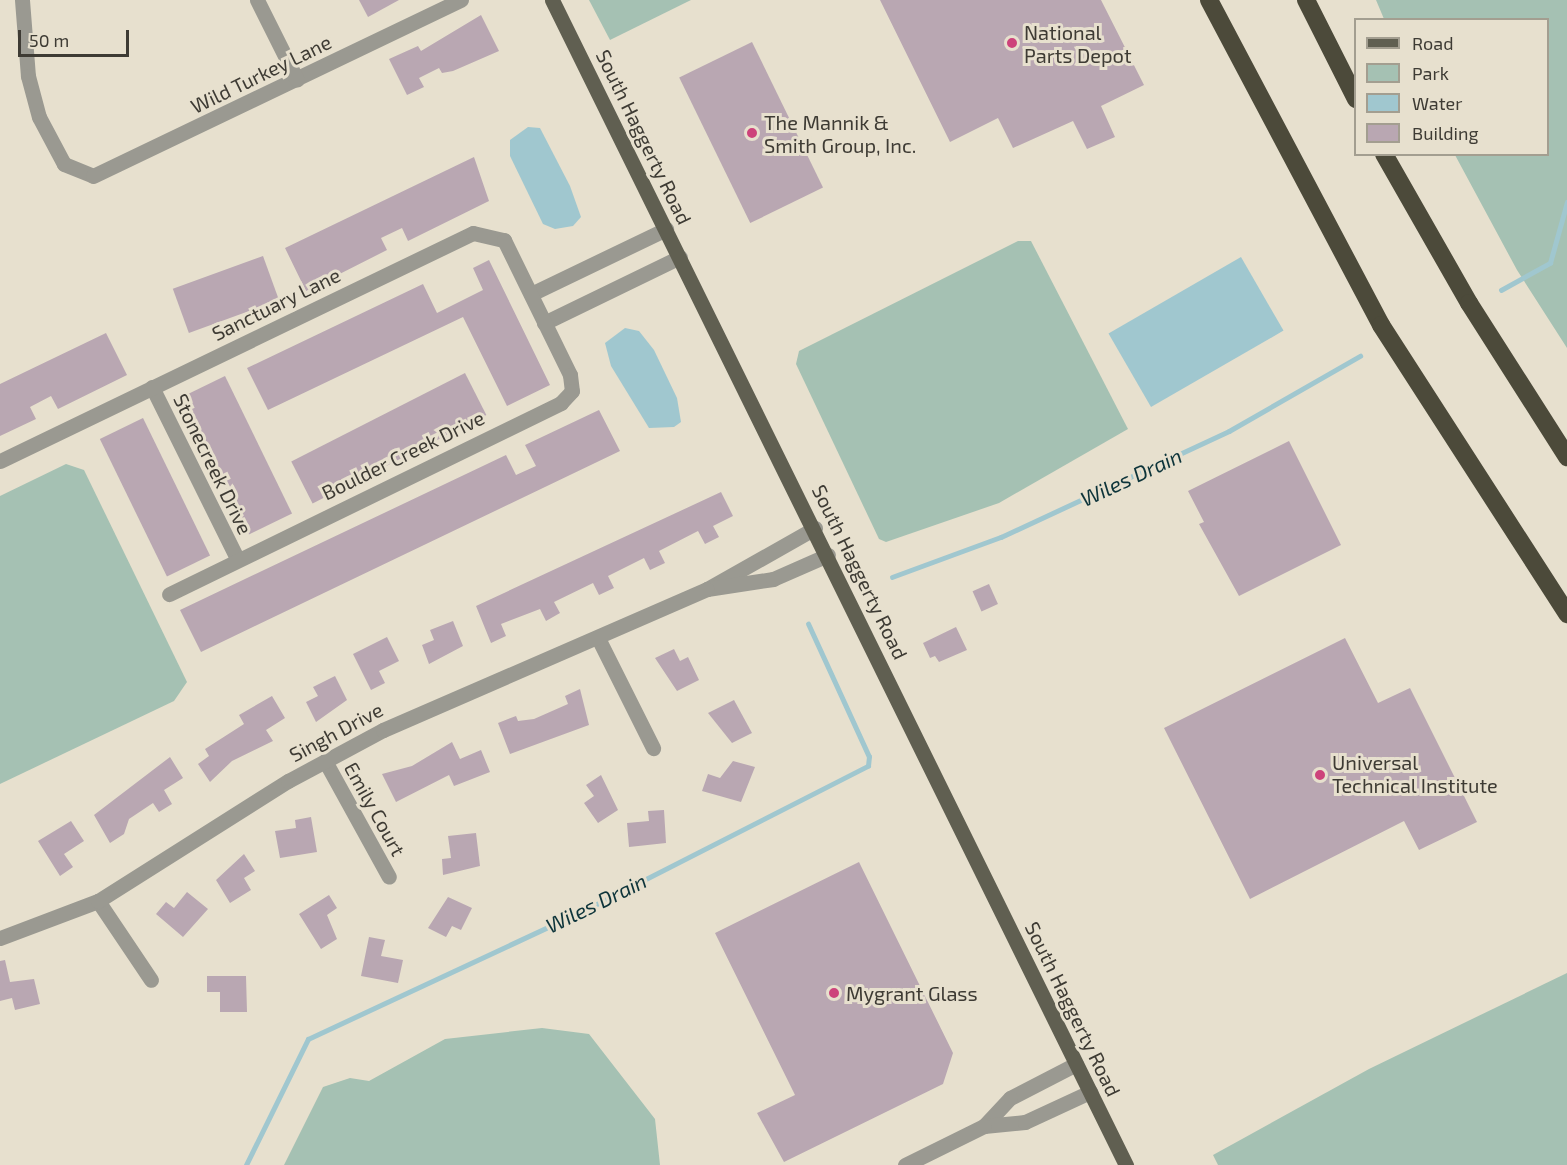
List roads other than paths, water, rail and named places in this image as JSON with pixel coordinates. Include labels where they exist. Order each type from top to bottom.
[{"type":"highway","points":[[1209,0],[1381,325],[1567,614]]},
{"type":"highway","points":[[1306,0],[1354,95]]},
{"type":"highway","points":[[1385,156],[1468,303],[1567,456]]},
{"type":"main road","name":"South Haggerty Road","points":[[552,0],[815,528],[1126,1165]]},
{"type":"street","name":"Wild Turkey Lane","points":[[22,0],[31,95],[64,164],[76,173],[103,174],[461,0]]},
{"type":"street","points":[[257,0],[297,80]]},
{"type":"street","points":[[534,301],[666,229]]},
{"type":"street","name":"Sanctuary Lane","points":[[0,460],[473,233],[504,240],[534,301]]},
{"type":"street","points":[[544,323],[680,257]]},
{"type":"street","name":"Boulder Creek Drive","points":[[169,594],[237,558],[561,403],[572,391],[570,375],[534,301]]},
{"type":"street","name":"Stonecreek Drive","points":[[152,387],[237,558]]},
{"type":"street","name":"Singh Drive","points":[[0,939],[98,901],[325,760],[426,710],[599,640],[707,589],[815,528]]},
{"type":"street","name":"Singh Drive","points":[[707,589],[773,579],[828,555]]},
{"type":"street","points":[[599,640],[653,748]]},
{"type":"street","name":"Emily Court","points":[[325,760],[389,877]]},
{"type":"street","points":[[98,901],[151,980]]},
{"type":"street","points":[[984,1126],[1010,1098],[1076,1064]]},
{"type":"street","points":[[905,1165],[984,1126],[1025,1122],[1090,1092]]},
{"type":"water","points":[[528,127],[540,128],[570,186],[581,217],[573,226],[555,229],[543,224],[510,156],[510,140]]},
{"type":"water","points":[[1241,257],[1284,331],[1151,407],[1108,334]]},
{"type":"water","points":[[625,328],[639,331],[654,350],[677,398],[681,422],[674,427],[649,428],[611,366],[605,343]]},
{"type":"waterway","name":"Wiles Drain","points":[[1501,290],[1550,263],[1567,202]]},
{"type":"waterway","name":"Wiles Drain","points":[[892,577],[1001,537],[1229,431],[1360,356]]},
{"type":"waterway","name":"Wiles Drain","points":[[246,1165],[308,1039],[589,908],[868,766],[869,757],[808,624]]},
{"type":"place","name":"National Parts Depot","points":[[1012,43]]},
{"type":"place","name":"The Mannik & Smith Group, Inc.","points":[[752,133]]},
{"type":"place","name":"Universal Technical Institute","points":[[1320,775]]},
{"type":"place","name":"Mygrant Glass","points":[[834,993]]}]
